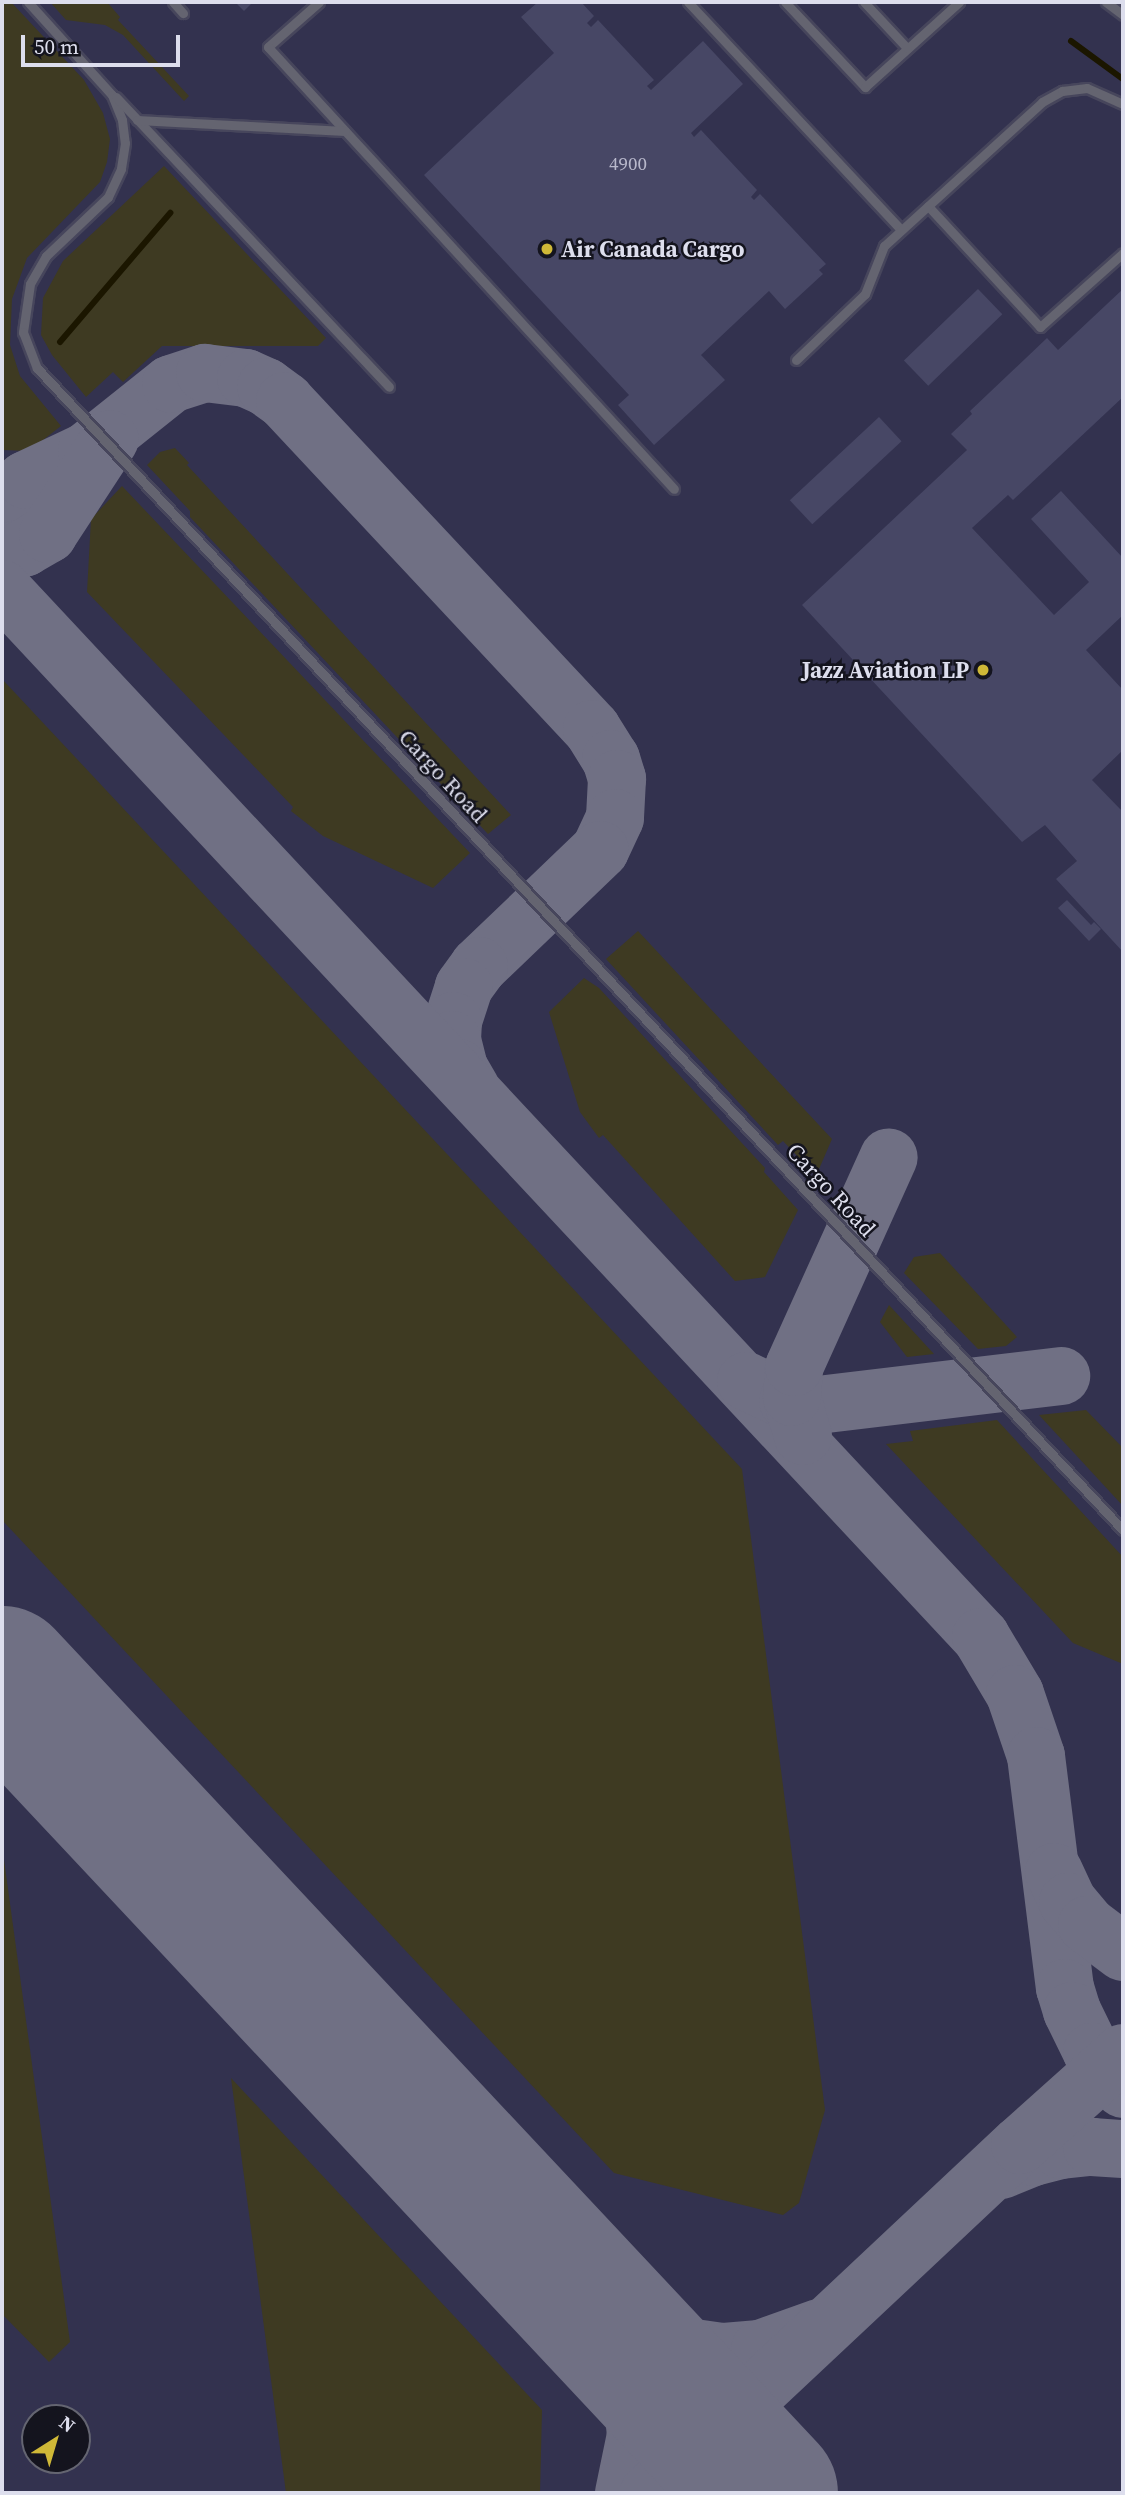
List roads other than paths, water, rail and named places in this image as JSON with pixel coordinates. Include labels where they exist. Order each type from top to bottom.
[{"type":"lane","name":"Cargo Road","points":[[28,2],[112,94],[122,120],[125,143],[121,169],[108,197],[46,256],[30,284],[23,332],[37,368],[1123,1530]]},
{"type":"lane","points":[[173,2],[183,13]]},
{"type":"lane","points":[[319,2],[268,47],[674,489]]},
{"type":"lane","points":[[688,2],[901,230]]},
{"type":"lane","points":[[785,2],[865,87],[959,2]]},
{"type":"lane","points":[[864,2],[908,48]]},
{"type":"lane","points":[[1106,2],[1123,15]]},
{"type":"lane","points":[[103,83],[388,387]]},
{"type":"lane","points":[[796,360],[860,300],[868,286],[880,251],[1053,94],[1074,88],[1087,88],[1123,104]]},
{"type":"lane","points":[[137,120],[345,131]]},
{"type":"lane","points":[[928,206],[1040,327],[1123,253]]},
{"type":"waterway","points":[[1071,41],[1123,79]]},
{"type":"waterway","points":[[60,342],[170,213]]},
{"type":"place","name":"Air Canada Cargo","points":[[547,249]]},
{"type":"place","name":"Jazz Aviation LP","points":[[983,670]]}]
